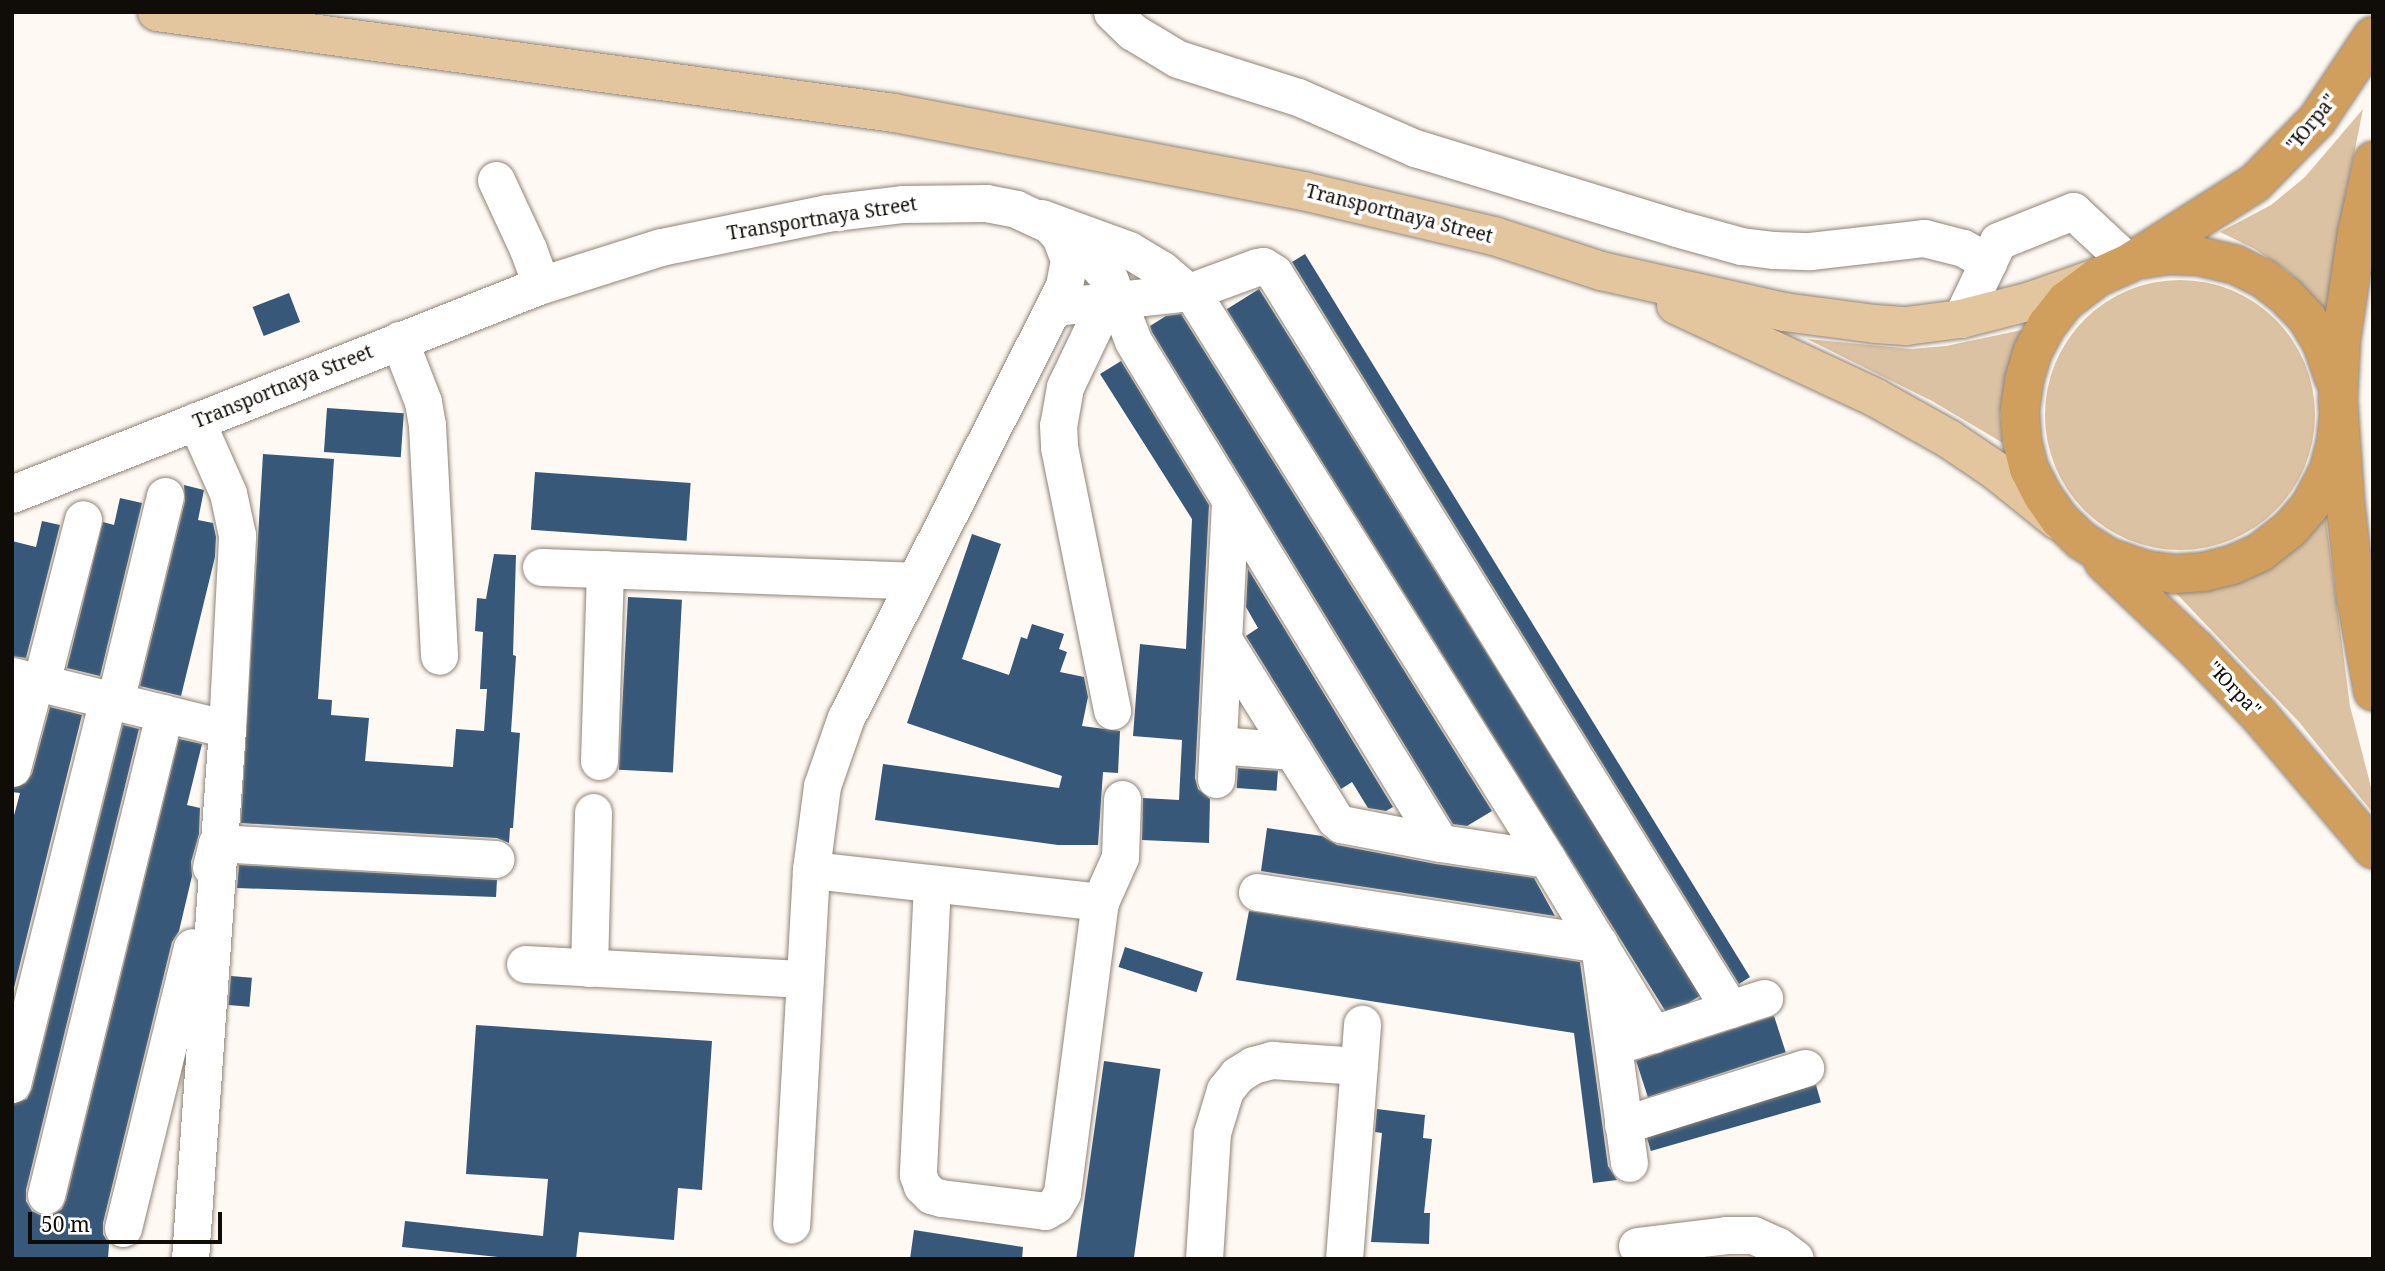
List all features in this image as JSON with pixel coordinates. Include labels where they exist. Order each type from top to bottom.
[{"type":"highway","name":"\"Югра\"","points":[[2373,36],[2317,120],[2278,163],[2222,206],[2066,301],[2042,333],[2026,370],[2020,400],[2022,440],[2033,478],[2054,513],[2196,649],[2259,715],[2373,849]]},
{"type":"highway","name":"\"Югра\"","points":[[2078,538],[2126,565],[2164,573],[2213,570],[2250,557],[2283,536],[2315,498],[2332,462],[2339,407],[2341,340],[2357,233],[2373,161]]},
{"type":"highway","name":"\"Югра\"","points":[[2113,270],[2168,255],[2197,256],[2236,265],[2263,278],[2293,303],[2317,335],[2330,362],[2339,407],[2354,584],[2373,691]]},
{"type":"main road","name":"Transportnaya Street","points":[[157,12],[894,113],[1315,193],[1494,236],[1601,271]]},
{"type":"main road","points":[[1601,271],[1784,312],[1906,326],[1961,320],[2031,301],[2113,270]]},
{"type":"main road","points":[[1601,271],[1876,398],[1950,439],[1995,470],[2078,538]]},
{"type":"street","points":[[1112,12],[1133,32],[1178,60],[1298,97],[1415,148],[1675,228],[1741,246],[1774,250],[1810,251],[1924,238],[1963,248],[1989,262]]},
{"type":"street","points":[[496,180],[528,249],[541,285]]},
{"type":"street","name":"Transportnaya Street","points":[[12,494],[541,285],[661,247],[827,214],[903,204],[966,202],[1016,209],[1129,250],[1152,263],[1189,292],[1212,322],[1571,898],[1582,942]]},
{"type":"street","points":[[1961,320],[1998,241],[2073,211],[2113,270]]},
{"type":"street","points":[[1044,221],[1099,265],[1112,300],[1133,341],[1449,845]]},
{"type":"street","points":[[791,1224],[811,870],[822,786],[834,748],[1054,307],[1068,273],[1069,260],[1060,236],[1044,221]]},
{"type":"street","points":[[1054,307],[1189,292],[1257,267],[1264,266],[1274,273],[1730,1009]]},
{"type":"street","points":[[1112,300],[1065,387],[1058,425],[1059,447],[1112,711]]},
{"type":"street","points":[[399,340],[423,401],[427,425],[439,656]]},
{"type":"street","points":[[190,1259],[227,729],[237,535],[228,493],[196,421]]},
{"type":"street","points":[[12,1084],[165,496]]},
{"type":"street","points":[[1230,499],[1217,762],[1293,751]]},
{"type":"street","points":[[12,768],[29,680],[83,519]]},
{"type":"street","points":[[541,567],[915,581]]},
{"type":"street","points":[[599,761],[605,569]]},
{"type":"street","points":[[1223,639],[1341,824],[1449,845],[1547,859]]},
{"type":"street","points":[[29,680],[227,729]]},
{"type":"street","points":[[46,1195],[164,713]]},
{"type":"street","points":[[932,884],[918,1175],[922,1186],[931,1195],[1034,1212],[1045,1211],[1055,1205],[1062,1193],[1100,902],[1120,857],[1122,799]]},
{"type":"street","points":[[1449,845],[1517,811]]},
{"type":"street","points":[[589,968],[593,813]]},
{"type":"street","points":[[217,843],[496,859]]},
{"type":"street","points":[[123,1228],[217,843]]},
{"type":"street","points":[[811,870],[1100,902]]},
{"type":"street","points":[[1257,892],[1582,942],[1653,1034]]},
{"type":"street","points":[[1582,942],[1613,1046],[1629,1164]]},
{"type":"street","points":[[525,964],[805,979]]},
{"type":"street","points":[[1613,1046],[1764,998]]},
{"type":"street","points":[[1343,1259],[1362,1024]]},
{"type":"street","points":[[1204,1259],[1212,1133],[1225,1090],[1237,1075],[1253,1065],[1272,1060],[1359,1066]]},
{"type":"street","points":[[1623,1125],[1805,1068]]},
{"type":"street","points":[[1637,1246],[1726,1235],[1753,1235],[1778,1246],[1795,1259]]},
{"type":"shaded area","points":[[2363,109],[2342,215],[2327,318],[2300,283],[2286,270],[2255,249],[2220,232],[2271,205],[2305,177]]},
{"type":"shaded area","points":[[2167,280],[2193,280],[2232,290],[2255,302],[2276,319],[2293,340],[2305,363],[2313,389],[2313,441],[2305,467],[2293,490],[2276,511],[2255,528],[2219,545],[2193,550],[2167,550],[2141,545],[2116,534],[2094,520],[2075,501],[2050,454],[2045,428],[2045,402],[2050,376],[2061,351],[2075,329],[2094,310],[2141,285]]},
{"type":"shaded area","points":[[2022,330],[2003,393],[2000,414],[2003,443],[1932,401],[1807,339],[1911,349],[1946,346]]},
{"type":"shaded area","points":[[2325,513],[2350,706],[2373,795],[2373,813],[2299,722],[2175,592],[2272,566],[2296,548]]},
{"type":"building","points":[[1305,254],[1750,977],[1739,984],[1292,262]]},
{"type":"building","points":[[1259,289],[1700,995],[1668,1016],[1227,309]]},
{"type":"building","points":[[289,293],[300,322],[264,336],[253,307]]},
{"type":"building","points":[[1181,314],[1492,811],[1467,826],[1453,824],[1152,332],[1150,326],[1166,316]]},
{"type":"building","points":[[1121,361],[1209,505],[1195,778],[1198,789],[1210,799],[1209,843],[1142,840],[1143,798],[1179,800],[1182,740],[1133,736],[1140,644],[1186,649],[1192,519],[1100,374]]},
{"type":"building","points":[[327,408],[404,413],[401,457],[324,452]]},
{"type":"building","points":[[263,454],[334,459],[318,699],[332,700],[331,715],[369,718],[365,761],[453,767],[456,729],[484,731],[487,689],[480,689],[483,632],[475,631],[477,598],[486,599],[494,554],[516,555],[513,655],[516,656],[511,732],[520,733],[513,828],[510,828],[509,843],[497,838],[241,823]]},
{"type":"building","points":[[535,472],[691,483],[687,541],[531,530]]},
{"type":"building","points":[[184,485],[204,490],[198,520],[213,523],[216,537],[215,557],[181,696],[140,686],[185,501]]},
{"type":"building","points":[[120,498],[142,503],[100,676],[67,668],[103,522],[114,525]]},
{"type":"building","points":[[42,521],[60,525],[26,658],[12,656],[12,541],[36,547]]},
{"type":"building","points":[[972,534],[1001,544],[962,659],[1009,675],[1021,637],[1027,639],[1032,624],[1064,634],[1059,649],[1067,652],[1060,672],[1084,677],[1088,697],[1082,726],[1120,731],[1118,773],[1103,772],[1098,845],[1058,845],[875,820],[883,764],[1059,788],[1062,776],[907,723]]},
{"type":"building","points":[[1248,569],[1393,807],[1386,811],[1368,808],[1352,782],[1341,789],[1246,636],[1258,628],[1246,607]]},
{"type":"building","points":[[628,597],[682,600],[673,773],[619,770]]},
{"type":"building","points":[[50,707],[82,715],[12,996],[12,823],[20,793],[12,792],[12,788],[26,783],[32,774]]},
{"type":"building","points":[[123,725],[139,729],[26,1190],[26,1201],[32,1211],[40,1215],[52,1215],[62,1209],[66,1200],[179,739],[202,744],[187,805],[200,808],[199,834],[191,862],[192,876],[179,931],[172,942],[103,1223],[103,1234],[109,1244],[108,1259],[12,1259],[12,1104],[27,1099],[32,1089]]},
{"type":"building","points":[[1238,768],[1278,771],[1277,791],[1237,788]]},
{"type":"building","points":[[1267,828],[1322,836],[1337,845],[1436,864],[1534,878],[1555,916],[1261,871]]},
{"type":"building","points":[[239,865],[497,880],[496,897],[237,888]]},
{"type":"building","points":[[1249,911],[1580,962],[1608,1166],[1617,1180],[1593,1183],[1574,1033],[1236,980]]},
{"type":"building","points":[[1125,947],[1203,972],[1196,992],[1119,967]]},
{"type":"building","points":[[231,976],[252,978],[249,1007],[228,1005]]},
{"type":"building","points":[[1774,1016],[1786,1052],[1648,1097],[1636,1061]]},
{"type":"building","points":[[476,1025],[712,1041],[702,1190],[678,1188],[674,1240],[579,1232],[576,1259],[518,1259],[402,1247],[405,1221],[543,1236],[548,1179],[466,1174]]},
{"type":"building","points":[[1104,1061],[1160,1069],[1134,1259],[1076,1259]]},
{"type":"building","points":[[1816,1085],[1821,1102],[1651,1151],[1646,1134]]},
{"type":"building","points":[[1377,1109],[1425,1115],[1423,1138],[1432,1139],[1424,1213],[1430,1213],[1429,1244],[1371,1242],[1382,1133],[1375,1132]]},
{"type":"building","points":[[914,1230],[1023,1247],[1022,1259],[910,1259]]}]
